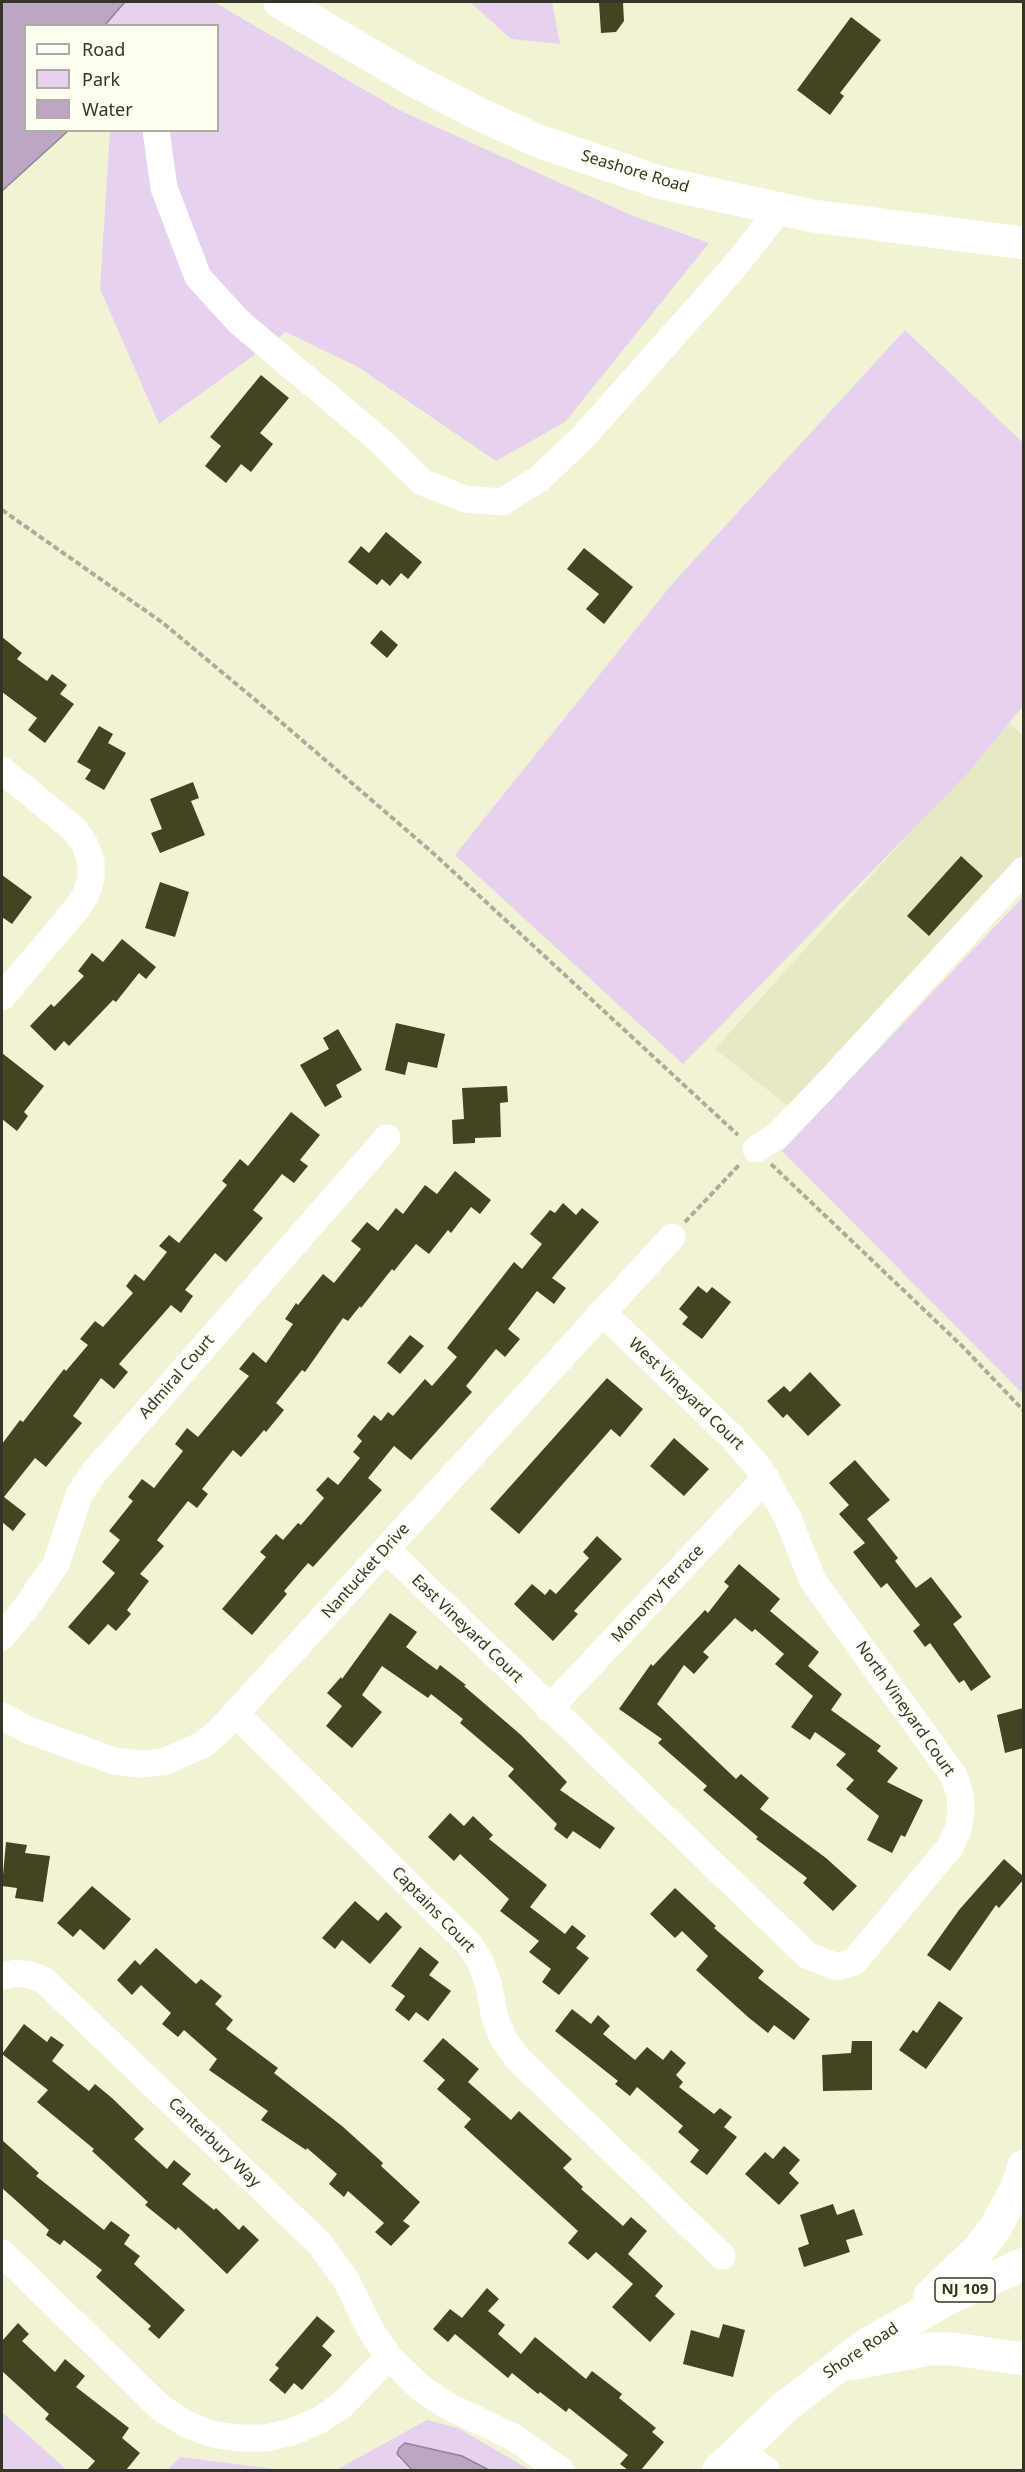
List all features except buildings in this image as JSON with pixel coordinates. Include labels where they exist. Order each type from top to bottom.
[{"type":"main road","name":"Seashore Road","points":[[280,2],[413,80],[538,141],[662,183],[779,210],[1023,243]]},
{"type":"main road","points":[[908,2319],[988,2237],[1006,2210],[1023,2166]]},
{"type":"main road","name":"Shore Road","points":[[729,2460],[786,2406],[836,2367],[908,2319],[1023,2264]]},
{"type":"main road","points":[[836,2367],[929,2349],[953,2349],[1023,2359]]},
{"type":"street","points":[[156,132],[165,188],[198,277],[239,322],[377,438],[422,482],[465,499],[502,502],[539,479],[584,436],[735,266],[779,210]]},
{"type":"street","points":[[2,770],[76,831],[91,861],[91,878],[86,894],[78,907],[2,997]]},
{"type":"street","points":[[756,1149],[777,1136],[825,1086],[1023,870]]},
{"type":"street","name":"Admiral Court","points":[[2,1637],[56,1564],[79,1495],[95,1471],[387,1138]]},
{"type":"street","name":"Nantucket Drive","points":[[2,1716],[28,1730],[114,1761],[139,1764],[164,1762],[204,1744],[236,1713],[672,1237]]},
{"type":"street","name":"West Vineyard Court","points":[[602,1312],[732,1437],[766,1478]]},
{"type":"street","name":"Monomy Terrace","points":[[549,1709],[766,1478]]},
{"type":"street","name":"North Vineyard Court","points":[[549,1709],[807,1955],[837,1967],[860,1971],[950,1847],[958,1830],[961,1813],[960,1794],[954,1776],[813,1581],[787,1516],[766,1478]]},
{"type":"street","name":"East Vineyard Court","points":[[386,1549],[549,1709]]},
{"type":"street","name":"Captains Court","points":[[236,1713],[469,1944],[482,1963],[499,2028],[517,2058],[722,2256]]},
{"type":"street","name":"Canterbury Way","points":[[2,1976],[17,1973],[31,1975],[45,1981],[318,2243],[345,2278],[370,2329],[389,2357],[421,2388],[437,2399],[515,2438],[560,2470]]},
{"type":"street","points":[[2,2253],[161,2408],[186,2424],[212,2434],[237,2438],[264,2438],[292,2432],[320,2420],[342,2405],[389,2357]]},
{"type":"street","points":[[729,2460],[765,2470]]},
{"type":"path","points":[[2,510],[162,623],[433,853],[682,1084],[756,1149],[826,1220],[962,1346],[1023,1411]]},
{"type":"path","points":[[672,1237],[718,1185],[756,1149]]},
{"type":"shaded area","points":[[1009,723],[1023,736],[1023,857],[792,1109],[715,1049]]},
{"type":"green space","points":[[125,2],[214,2],[399,110],[631,215],[709,243],[565,422],[496,461],[358,367],[286,332],[159,424],[100,289],[110,132],[219,132],[219,24],[106,24]]},
{"type":"green space","points":[[470,2],[552,2],[560,44],[511,39]]},
{"type":"green space","points":[[905,330],[1023,443],[1023,706],[967,774],[683,1064],[455,855],[672,584]]},
{"type":"green space","points":[[1023,897],[1023,1394],[782,1151]]},
{"type":"green space","points":[[2,2412],[67,2470],[2,2470]]},
{"type":"green space","points":[[427,2420],[458,2428],[530,2470],[489,2470],[462,2456],[398,2458],[412,2470],[336,2470]]},
{"type":"green space","points":[[180,2457],[283,2470],[167,2470]]},
{"type":"water","points":[[2,2],[125,2],[106,24],[24,24],[24,132],[67,132],[2,191]]},
{"type":"water","points":[[405,2443],[462,2456],[489,2470],[412,2470],[397,2454],[399,2448]]}]
